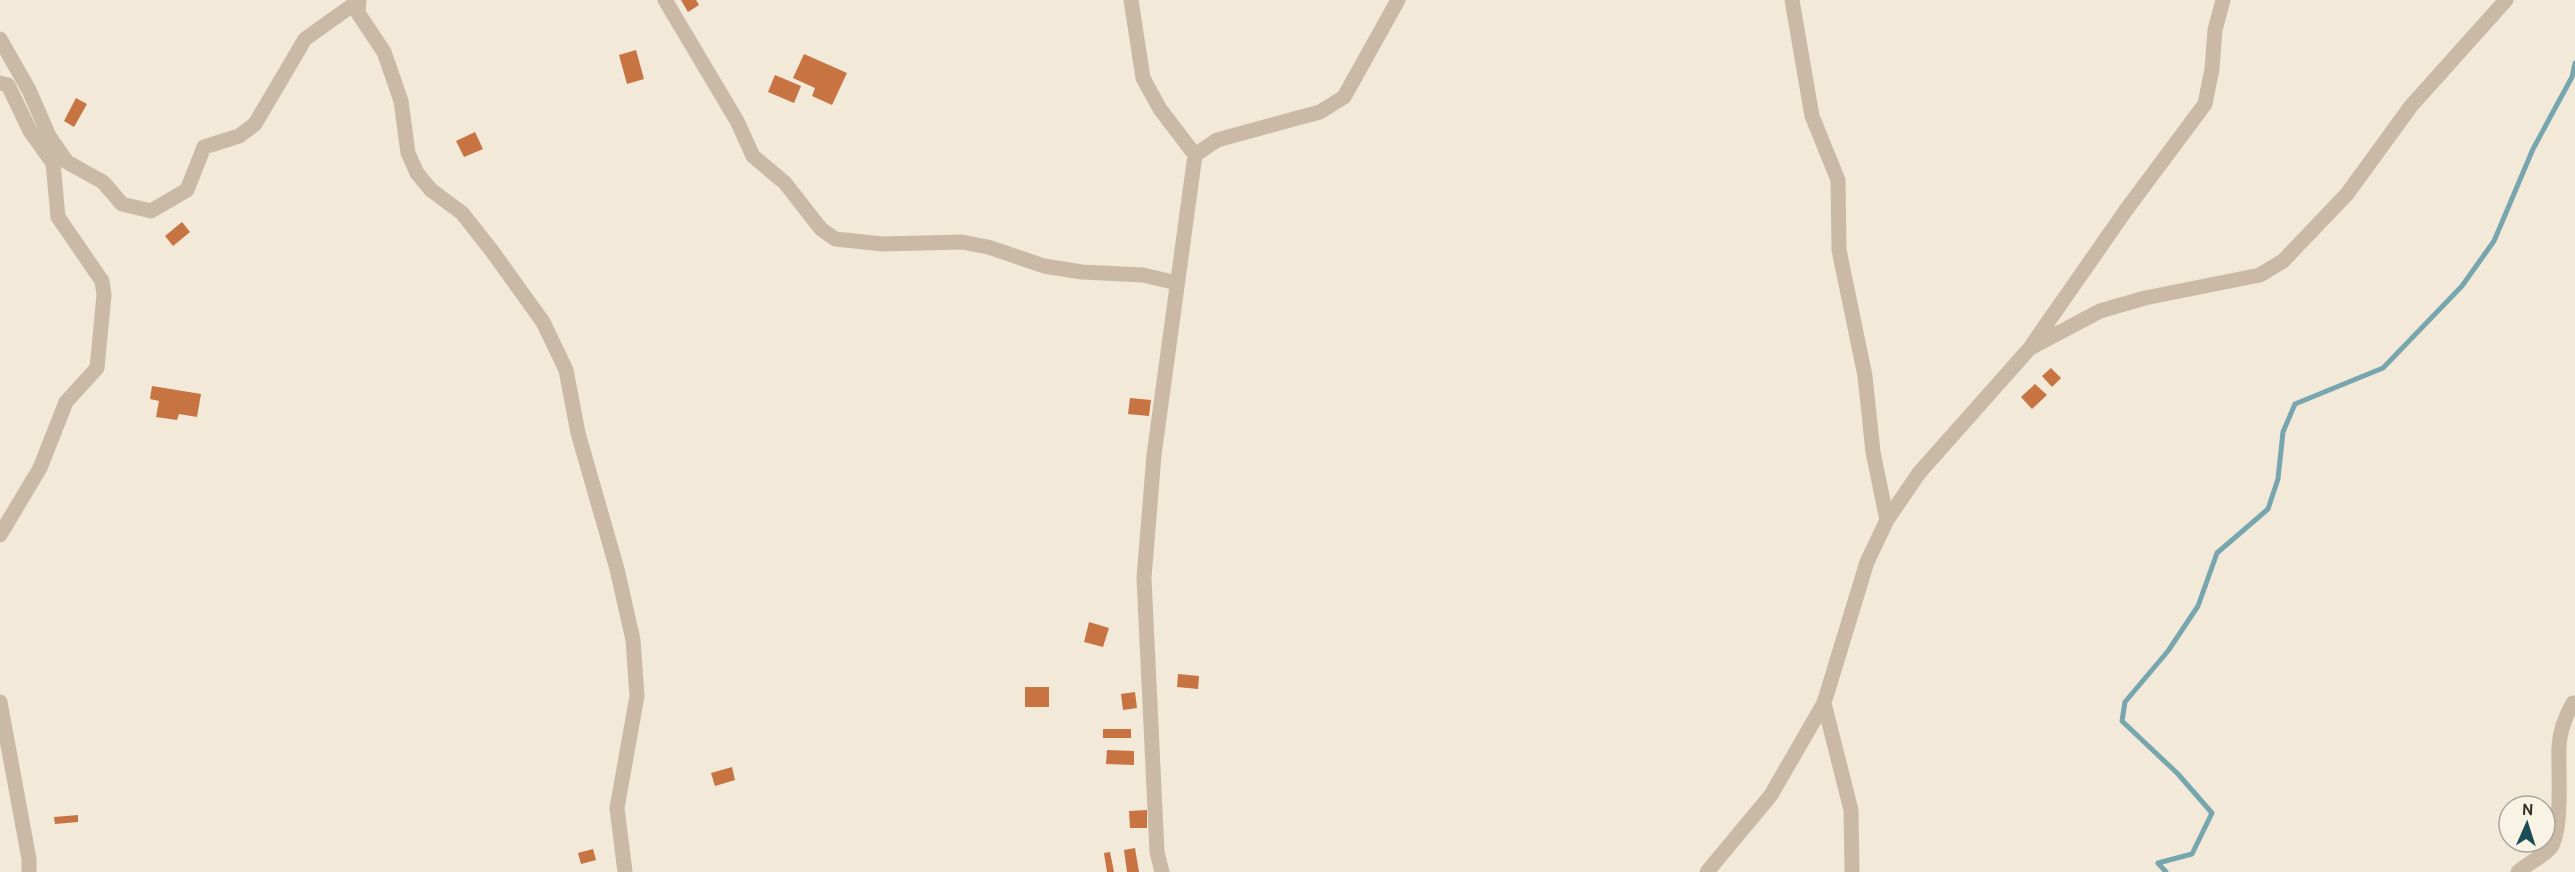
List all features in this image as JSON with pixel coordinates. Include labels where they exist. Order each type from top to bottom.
[{"type":"street","points":[[665,0],[737,121],[753,156],[785,183],[821,229],[835,239],[883,244],[962,242],[988,247],[1044,266],[1082,272],[1143,275],[1177,283]]},
{"type":"street","points":[[1131,0],[1143,78],[1160,109],[1195,155],[1154,455],[1144,578],[1157,852],[1162,872]]},
{"type":"street","points":[[1195,155],[1217,140],[1320,112],[1344,98],[1398,0]]},
{"type":"street","points":[[1792,0],[1812,116],[1838,180],[1839,250],[1849,287],[1855,331],[1865,376],[1873,452],[1887,520]]},
{"type":"street","points":[[1707,872],[1772,795],[1824,703],[1867,562],[1887,520],[1919,473],[2030,348],[2126,210],[2205,104],[2212,69],[2215,30],[2223,0]]},
{"type":"street","points":[[2030,348],[2100,311],[2145,298],[2260,274],[2283,261],[2347,194],[2411,106],[2506,0]]},
{"type":"street","points":[[0,39],[29,90],[49,136],[66,162],[103,182],[122,204],[151,211],[186,190],[204,147],[239,136],[255,124],[305,39],[356,1],[358,13],[384,52],[398,91],[408,153],[417,173],[431,190],[462,213],[492,251],[543,322],[566,370],[579,433],[617,569],[633,640],[637,696],[616,808],[625,872]]},
{"type":"street","points":[[0,83],[8,85],[30,131],[52,163],[58,217],[102,281],[104,295],[97,368],[66,402],[40,468],[0,535]]},
{"type":"street","points":[[0,702],[29,860],[28,872]]},
{"type":"street","points":[[1824,703],[1851,810],[1852,872]]},
{"type":"street","points":[[2518,872],[2550,848],[2554,840],[2558,819],[2559,744],[2564,721],[2573,703]]},
{"type":"building","points":[[681,0],[696,0],[699,5],[688,12]]},
{"type":"building","points":[[636,50],[644,79],[627,84],[619,55]]},
{"type":"building","points":[[804,54],[847,73],[832,105],[812,96],[815,88],[793,78]]},
{"type":"building","points":[[775,75],[801,86],[794,103],[768,92]]},
{"type":"building","points":[[76,98],[87,104],[74,127],[64,121]]},
{"type":"building","points":[[475,132],[483,149],[464,157],[456,141]]},
{"type":"building","points":[[182,222],[190,232],[173,246],[165,236]]},
{"type":"building","points":[[2051,368],[2061,378],[2052,387],[2042,376]]},
{"type":"building","points":[[2035,384],[2047,395],[2032,409],[2021,397]]},
{"type":"building","points":[[152,386],[201,394],[197,417],[179,414],[177,420],[156,417],[159,401],[150,399]]},
{"type":"building","points":[[1130,398],[1151,400],[1149,416],[1128,414]]},
{"type":"building","points":[[1089,622],[1109,628],[1103,647],[1084,642]]},
{"type":"building","points":[[1178,674],[1199,676],[1198,689],[1177,687]]},
{"type":"building","points":[[1025,687],[1049,687],[1049,707],[1025,707]]},
{"type":"building","points":[[1135,692],[1137,708],[1123,710],[1121,694]]},
{"type":"building","points":[[1103,729],[1131,729],[1131,738],[1103,738]]},
{"type":"building","points":[[1107,750],[1134,751],[1134,765],[1106,764]]},
{"type":"building","points":[[732,767],[735,780],[715,786],[711,773]]},
{"type":"building","points":[[1147,810],[1147,828],[1130,828],[1129,811]]},
{"type":"building","points":[[78,815],[78,822],[55,824],[54,817]]},
{"type":"building","points":[[1135,848],[1139,872],[1127,872],[1124,850]]},
{"type":"building","points":[[593,849],[596,860],[581,864],[578,853]]},
{"type":"building","points":[[1110,852],[1114,872],[1107,872],[1104,853]]},
{"type":"waterway","points":[[2166,872],[2158,863],[2192,854],[2212,813],[2178,774],[2122,721],[2125,702],[2168,651],[2198,606],[2217,553],[2268,509],[2278,479],[2283,432],[2295,404],[2383,368],[2462,286],[2494,241],[2533,149],[2572,77],[2575,63]]}]
